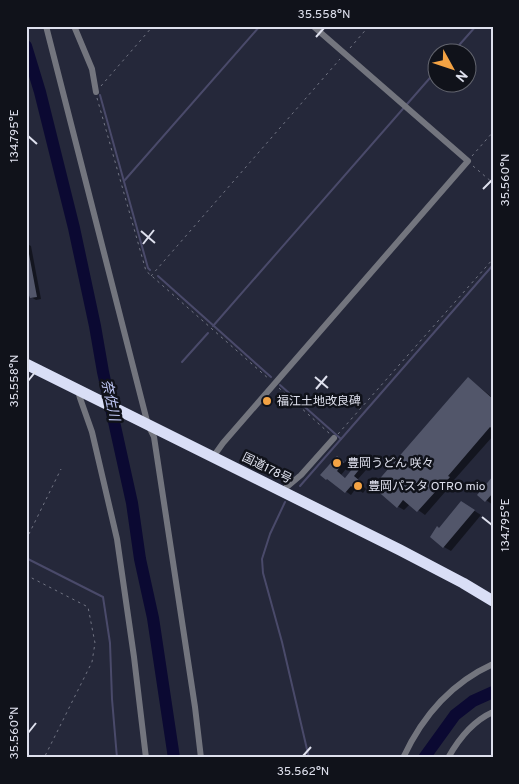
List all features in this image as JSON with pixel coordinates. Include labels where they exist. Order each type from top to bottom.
[{"type":"highway","name":"国道178号","points":[[26,364],[442,572],[493,601]]},
{"type":"street","points":[[46,26],[145,424],[154,437],[201,758]]},
{"type":"street","points":[[74,26],[92,69],[96,92]]},
{"type":"street","points":[[213,457],[220,446],[468,161],[314,26]]},
{"type":"street","points":[[81,392],[80,398],[92,432],[121,564],[146,758]]},
{"type":"street","points":[[282,491],[301,475],[334,438]]},
{"type":"street","points":[[403,758],[417,730],[435,707],[459,684],[493,664]]},
{"type":"street","points":[[448,758],[453,748],[472,726],[493,712]]},
{"type":"path","points":[[153,26],[96,92],[146,271],[334,438],[493,259]]},
{"type":"path","points":[[151,276],[369,26]]},
{"type":"path","points":[[493,132],[468,161],[493,183]]},
{"type":"path","points":[[26,540],[61,469]]},
{"type":"path","points":[[26,575],[88,606],[95,643],[92,662],[44,758]]},
{"type":"building","points":[[26,254],[29,254],[37,297],[30,298],[28,293],[26,293]]},
{"type":"building","points":[[468,377],[493,399],[493,429],[490,427],[448,476],[450,477],[446,482],[417,512],[403,500],[397,508],[374,488],[378,484],[376,483]]},
{"type":"building","points":[[337,456],[344,462],[337,471],[345,478],[353,468],[345,461],[350,456],[362,466],[354,476],[362,485],[357,491],[351,486],[345,493],[320,475]]},
{"type":"building","points":[[493,476],[493,493],[485,502],[477,495]]},
{"type":"building","points":[[461,501],[475,510],[443,548],[430,537],[437,526],[439,528]]},
{"type":"waterway","points":[[124,181],[260,26]]},
{"type":"waterway","points":[[462,42],[476,26]]},
{"type":"waterway","name":"奈佐川","points":[[26,46],[40,92],[74,228],[132,503],[140,559],[153,618],[174,758]]},
{"type":"waterway","points":[[213,326],[426,82]]},
{"type":"waterway","points":[[100,95],[150,270]]},
{"type":"waterway","points":[[300,486],[493,265]]},
{"type":"waterway","points":[[158,276],[271,377]]},
{"type":"waterway","points":[[182,362],[208,333]]},
{"type":"waterway","points":[[280,385],[341,439]]},
{"type":"waterway","points":[[285,502],[270,534],[262,559],[263,573],[282,642],[309,758]]},
{"type":"waterway","points":[[26,558],[103,597],[110,643],[117,758]]},
{"type":"waterway","points":[[424,758],[455,715],[473,701],[493,692]]},
{"type":"place","name":"福江土地改良碑","points":[[267,401]]},
{"type":"place","name":"豊岡うどん 咲々","points":[[337,463]]},
{"type":"place","name":"豊岡パスタ OTRO mio","points":[[358,486]]}]
